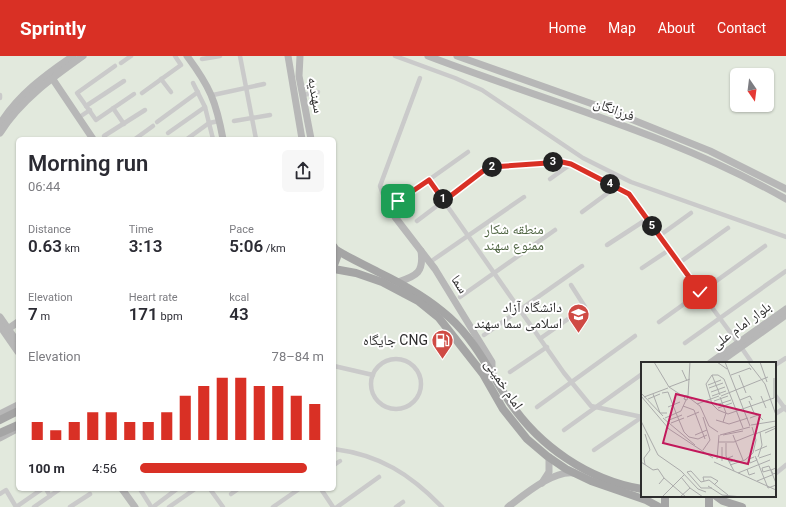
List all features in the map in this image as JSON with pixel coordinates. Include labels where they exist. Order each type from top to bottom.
[{"type":"main road","points":[[0,124],[22,97],[73,56]]},
{"type":"main road","points":[[0,133],[16,111],[50,75],[83,56]]},
{"type":"main road","points":[[187,56],[203,77],[213,95],[223,137]]},
{"type":"main road","name":"سهندیه","points":[[288,56],[302,137]]},
{"type":"main road","name":"سهندیه","points":[[300,56],[299,76],[311,137]]},
{"type":"main road","name":"فرزانگان","points":[[428,56],[613,122],[694,153],[786,198]]},
{"type":"main road","name":"فرزانگان","points":[[457,56],[600,107],[710,151],[786,189]]},
{"type":"main road","points":[[50,75],[78,118],[92,137]]},
{"type":"main road","name":"سما","points":[[395,216],[435,269],[459,306],[492,362],[492,371]]},
{"type":"main road","name":"امام خمینی","points":[[336,249],[349,258],[414,290],[450,318],[469,340],[492,371],[518,414],[554,449],[597,476],[641,489]]},
{"type":"main road","points":[[398,282],[415,275],[422,266],[421,250]]},
{"type":"main road","name":"امام خمینی","points":[[336,269],[356,273],[382,282],[418,301],[439,318],[484,374],[503,409],[527,439],[549,457],[574,473],[591,481],[646,500],[659,507]]},
{"type":"main road","name":"بلوار امام علی","points":[[719,362],[786,309]]},
{"type":"main road","name":"بلوار امام علی","points":[[712,362],[786,315]]},
{"type":"main road","points":[[0,317],[3,330],[16,349]]},
{"type":"main road","points":[[3,330],[16,323]]},
{"type":"main road","points":[[3,330],[16,341]]},
{"type":"main road","points":[[0,414],[16,406]]},
{"type":"main road","points":[[0,420],[16,412]]},
{"type":"main road","points":[[0,433],[16,426]]},
{"type":"main road","points":[[0,438],[16,430]]},
{"type":"main road","points":[[542,483],[548,472],[549,457]]},
{"type":"main road","points":[[508,507],[542,483],[560,474],[574,473]]},
{"type":"main road","points":[[117,491],[129,507]]},
{"type":"main road","points":[[123,491],[135,507]]},
{"type":"main road","points":[[709,507],[710,497]]},
{"type":"main road","points":[[717,497],[723,501],[742,507]]},
{"type":"street","points":[[122,63],[131,56]]},
{"type":"street","points":[[142,93],[181,65],[175,56]]},
{"type":"street","points":[[202,59],[220,56]]},
{"type":"street","points":[[240,56],[256,137]]},
{"type":"street","points":[[395,56],[455,78],[482,90],[583,158],[631,182],[786,237]]},
{"type":"street","points":[[115,66],[77,93],[96,120],[134,94]]},
{"type":"street","points":[[395,216],[386,203],[380,186],[420,78]]},
{"type":"street","points":[[161,79],[171,92]]},
{"type":"street","points":[[78,118],[88,108],[124,81]]},
{"type":"street","points":[[193,84],[205,107],[212,137]]},
{"type":"street","points":[[213,95],[264,84]]},
{"type":"street","points":[[157,122],[198,92]]},
{"type":"street","points":[[303,95],[318,92]]},
{"type":"street","points":[[168,133],[205,107]]},
{"type":"street","points":[[113,108],[124,124]]},
{"type":"street","points":[[104,136],[145,110]]},
{"type":"street","points":[[234,121],[270,115]]},
{"type":"street","points":[[190,137],[209,123],[219,121]]},
{"type":"street","points":[[138,137],[153,126]]},
{"type":"street","points":[[398,201],[468,152]]},
{"type":"street","points":[[417,221],[483,171],[492,167],[562,162],[571,164],[629,194],[751,362]]},
{"type":"street","points":[[550,179],[571,164]]},
{"type":"street","points":[[429,180],[571,382],[591,406],[641,417]]},
{"type":"street","points":[[582,212],[616,187]]},
{"type":"street","points":[[433,260],[524,197]]},
{"type":"street","points":[[659,236],[691,213]]},
{"type":"street","points":[[608,245],[647,219]]},
{"type":"street","points":[[679,263],[728,228]]},
{"type":"street","points":[[460,297],[555,230]]},
{"type":"street","points":[[659,322],[765,246]]},
{"type":"street","points":[[642,268],[669,250]]},
{"type":"street","points":[[484,335],[582,266]]},
{"type":"street","points":[[685,343],[786,272]]},
{"type":"street","points":[[541,338],[585,307],[571,285]]},
{"type":"street","points":[[537,407],[635,336]]},
{"type":"street","points":[[510,372],[546,347]]},
{"type":"street","points":[[776,364],[786,358]]},
{"type":"street","points":[[386,361],[405,361],[415,368],[419,374],[419,393],[412,403],[406,407],[387,407],[380,403],[373,394],[371,386],[373,375],[377,368],[386,361]]},
{"type":"street","points":[[336,366],[373,375]]},
{"type":"street","points":[[564,430],[641,375]]},
{"type":"street","points":[[776,396],[785,408],[776,413]]},
{"type":"street","points":[[594,450],[641,418]]},
{"type":"street","points":[[336,449],[356,452],[376,459],[400,471],[417,482],[442,507]]},
{"type":"street","points":[[336,464],[340,461]]},
{"type":"street","points":[[776,473],[786,466]]},
{"type":"street","points":[[337,507],[379,477]]},
{"type":"street","points":[[0,494],[6,490],[16,507],[39,491]]},
{"type":"street","points":[[47,491],[50,496]]},
{"type":"street","points":[[34,507],[57,491]]},
{"type":"street","points":[[141,491],[152,506],[174,491]]},
{"type":"street","points":[[170,507],[192,491]]},
{"type":"street","points":[[211,491],[223,507]]},
{"type":"street","points":[[231,494],[235,491]]},
{"type":"street","points":[[273,507],[296,491]]},
{"type":"street","points":[[322,491],[333,507]]},
{"type":"street","points":[[70,507],[90,494]]},
{"type":"street","points":[[396,507],[404,502]]},
{"type":"green space","name":"منطقه شکار ممنوع سهند","points":[[0,56],[786,56],[786,507],[0,507]]},
{"type":"place","name":"دانشگاه آزاد اسلامی سما سهند","points":[[578,334]]},
{"type":"place","name":"جایگاه CNG","points":[[443,360]]},
{"type":"route","points":[[398,201],[429,180],[444,201],[483,171],[492,167],[562,162],[571,164],[629,194],[700,292]]}]
